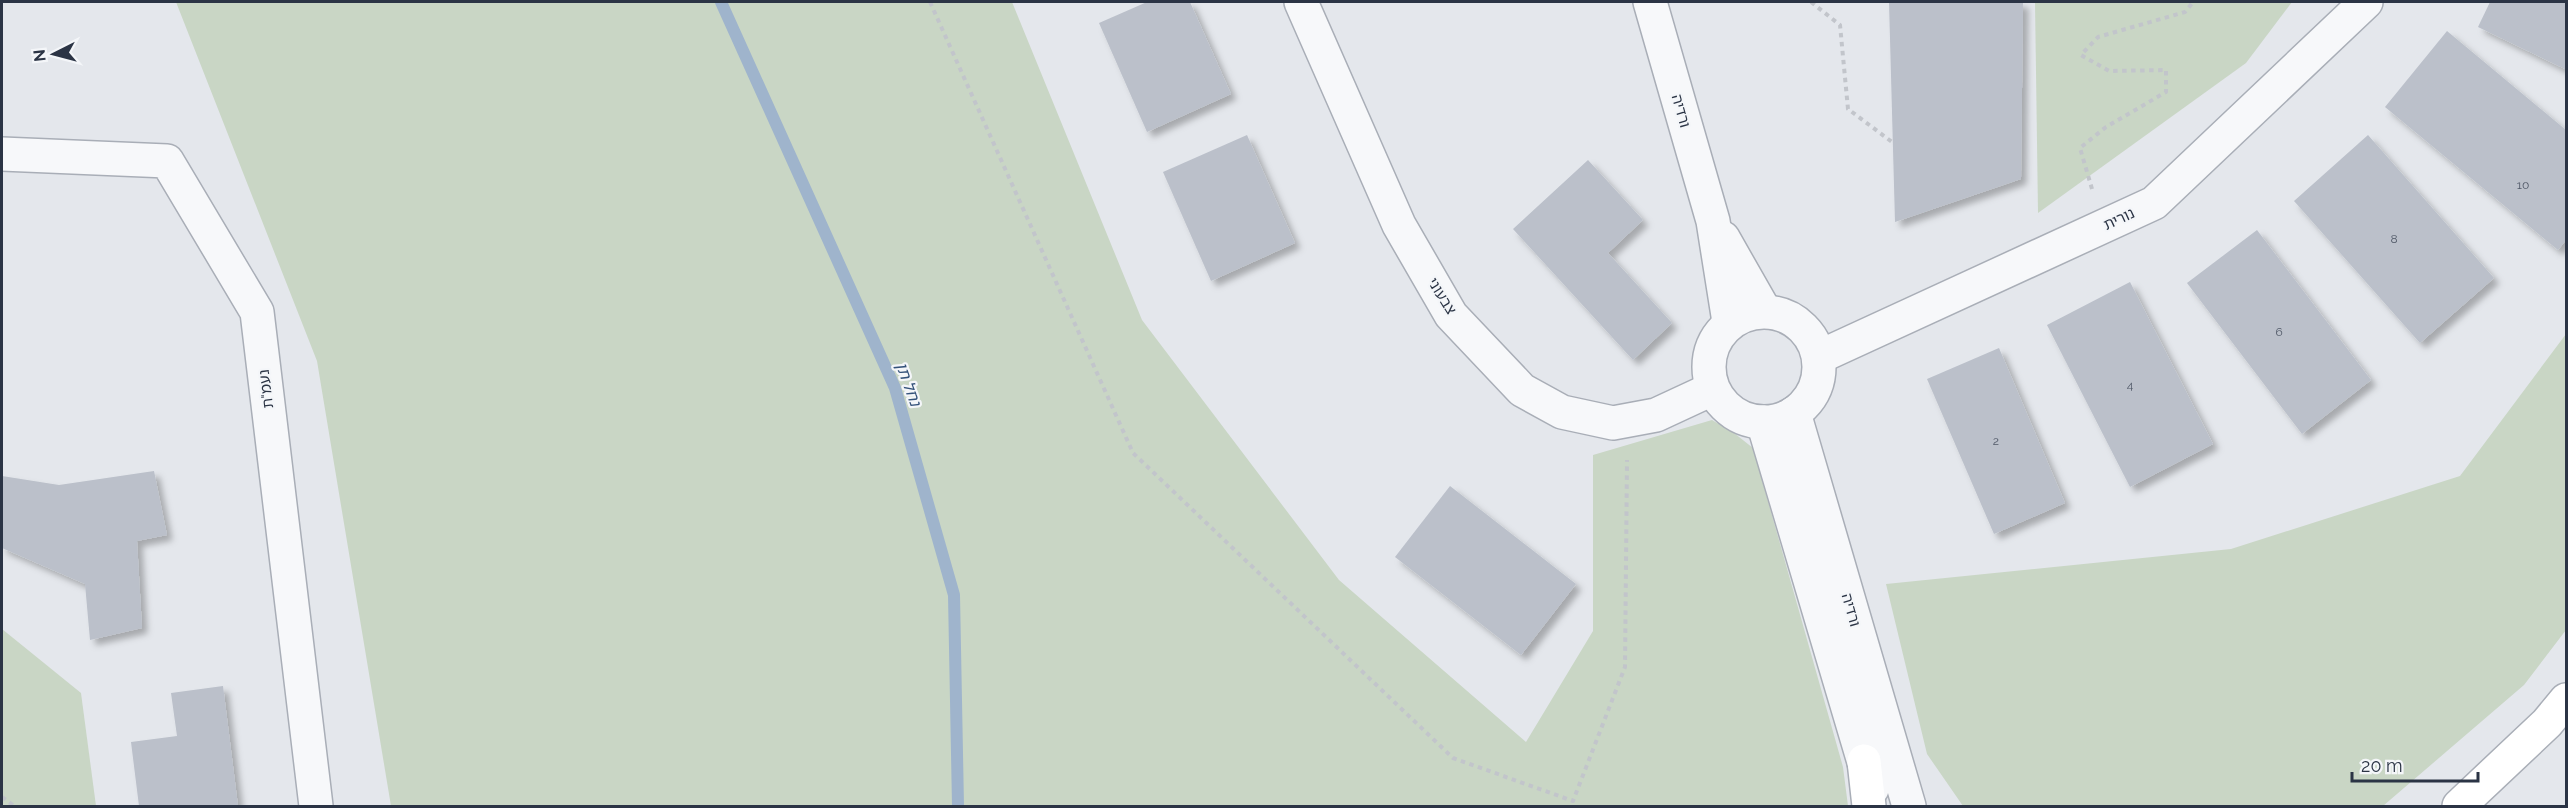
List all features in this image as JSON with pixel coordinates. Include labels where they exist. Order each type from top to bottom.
[{"type":"street","name":"צבעוני","points":[[1301,2],[1400,225],[1452,315],[1522,390],[1562,412],[1613,423],[1656,415],[1712,389]]},
{"type":"street","name":"ורדיה","points":[[1650,2],[1713,221],[1729,322]]},
{"type":"street","name":"נורית","points":[[1819,357],[2154,202],[2366,2]]},
{"type":"street","name":"נעמ\"ת","points":[[2,154],[167,161],[257,312],[316,807]]},
{"type":"street","name":"ורדיה","points":[[1713,221],[1764,310]]},
{"type":"street","points":[[1764,310],[1783,314],[1800,324],[1812,339],[1819,357],[1819,374],[1806,403],[1778,418],[1747,420],[1733,413],[1720,402],[1712,389],[1708,371],[1710,352],[1717,336],[1729,322],[1745,314],[1764,310]]},
{"type":"street","name":"ורדיה","points":[[1778,418],[1877,807]]},
{"type":"street","name":"ורדיה","points":[[1778,418],[1909,807]]},
{"type":"street","points":[[2459,807],[2547,723],[2566,700]]},
{"type":"street","points":[[1864,761],[1869,807]]},
{"type":"path","points":[[930,2],[1133,453],[1453,758],[1573,801],[1625,667],[1628,420]]},
{"type":"path","points":[[1811,2],[1840,26],[1848,108],[1892,142]]},
{"type":"path","points":[[2104,226],[2080,148],[2106,127],[2166,92],[2166,70],[2109,71],[2081,55],[2098,37],[2185,12],[2193,2]]},
{"type":"path","points":[[2,796],[14,807]]},
{"type":"green space","points":[[176,2],[1012,2],[1142,320],[1339,580],[1526,742],[1593,631],[1593,455],[1712,420],[1753,448],[1843,767],[1848,806],[391,806],[317,361]]},
{"type":"green space","points":[[2035,2],[2292,2],[2246,63],[2038,213]]},
{"type":"green space","points":[[2566,334],[2566,630],[2524,685],[2383,806],[1963,806],[1927,754],[1886,584],[2231,549],[2460,476]]},
{"type":"green space","points":[[2,629],[81,693],[96,806],[2,806]]},
{"type":"building","points":[[1147,2],[1190,2],[1231,94],[1147,132],[1099,23]]},
{"type":"building","points":[[1889,2],[2023,2],[2021,179],[1895,222]]},
{"type":"building","points":[[2490,2],[2566,2],[2565,69],[2478,27]]},
{"type":"building","points":[[2447,31],[2566,130],[2566,240],[2558,250],[2385,107]]},
{"type":"building","points":[[1247,135],[1295,243],[1211,281],[1163,172]]},
{"type":"building","points":[[2368,135],[2494,278],[2420,343],[2294,201]]},
{"type":"building","points":[[1588,160],[1643,220],[1608,253],[1672,323],[1633,360],[1513,229]]},
{"type":"building","points":[[2257,230],[2371,380],[2302,434],[2187,283]]},
{"type":"building","points":[[2130,282],[2213,444],[2130,487],[2047,325]]},
{"type":"building","points":[[1999,348],[2065,503],[1994,534],[1927,379]]},
{"type":"building","points":[[154,471],[167,535],[137,541],[142,628],[90,640],[85,584],[2,548],[2,476],[59,485]]},
{"type":"building","points":[[1450,486],[1576,584],[1521,655],[1395,557]]},
{"type":"building","points":[[223,686],[238,806],[139,806],[131,742],[177,736],[171,693]]},
{"type":"waterway","name":"נחל תן","points":[[721,2],[895,388],[954,595],[958,806]]}]
